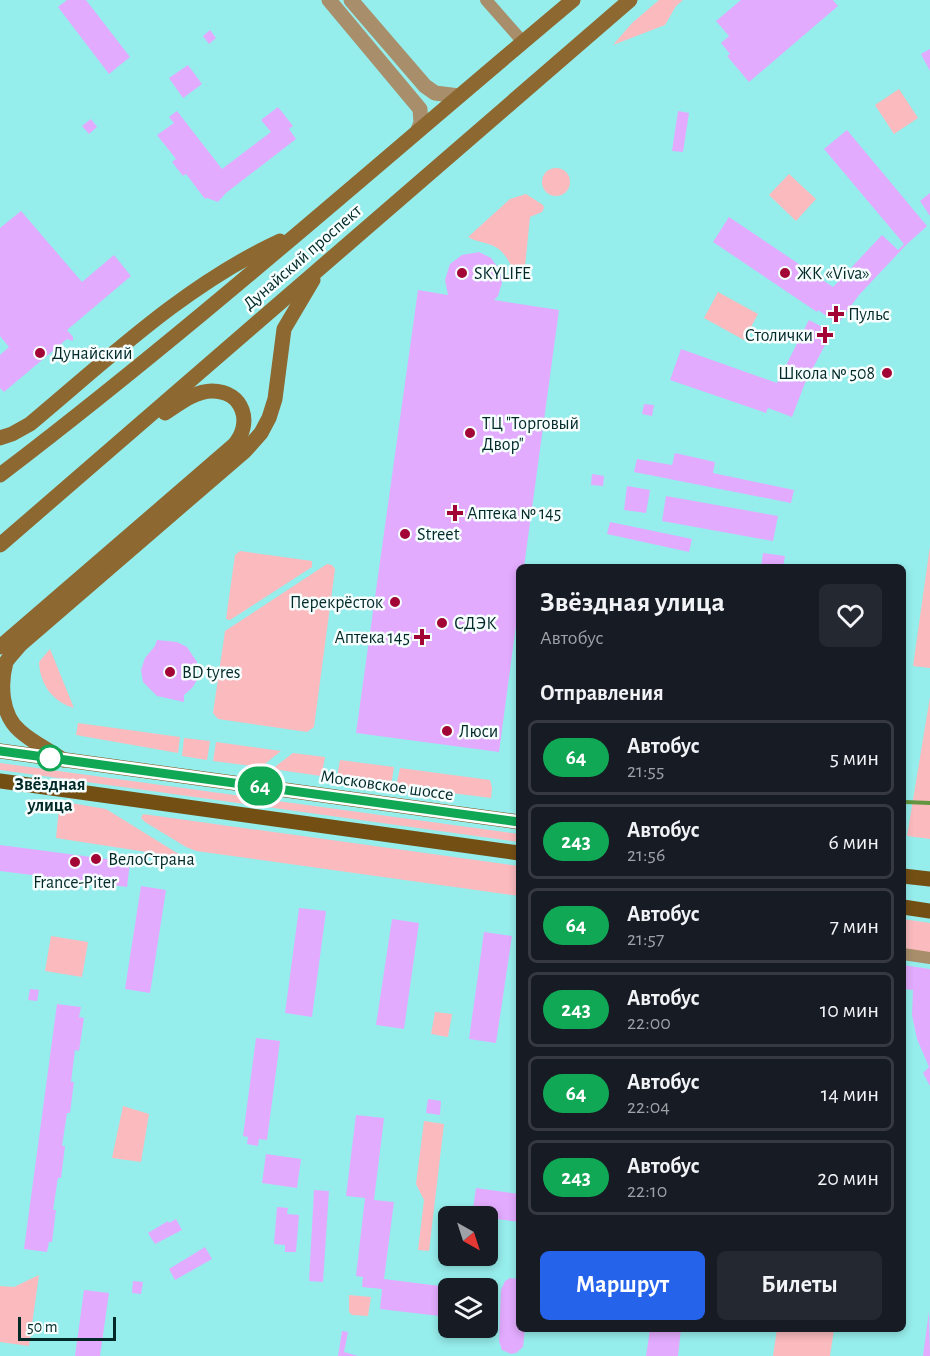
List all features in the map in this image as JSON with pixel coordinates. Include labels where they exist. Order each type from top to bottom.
[{"type":"main road","name":"Дунайский проспект","points":[[0,476],[62,428],[301,231],[573,0]]},
{"type":"main road","name":"Дунайский проспект","points":[[0,545],[630,0]]},
{"type":"main road","points":[[0,438],[30,424],[158,317],[203,283],[246,257],[301,231]]},
{"type":"main road","points":[[63,760],[19,731],[5,711],[0,680],[7,660],[21,644],[245,451],[261,433],[275,399],[284,329],[322,265]]},
{"type":"main road","points":[[0,647],[234,445],[241,437],[245,427],[245,418],[242,408],[233,398],[212,391],[194,395],[120,442]]},
{"type":"main road","name":"Московское шоссе","points":[[0,751],[516,822]]},
{"type":"main road","points":[[0,781],[516,853]]},
{"type":"main road","points":[[906,876],[930,879]]},
{"type":"main road","points":[[906,907],[930,911]]},
{"type":"street","points":[[329,0],[420,109],[421,123],[417,132]]},
{"type":"street","points":[[351,0],[425,86],[435,93],[459,96]]},
{"type":"street","points":[[486,0],[523,42]]},
{"type":"street","points":[[906,954],[930,958]]},
{"type":"shaded area","points":[[659,0],[683,0],[676,6],[665,25],[613,45],[632,23]]},
{"type":"shaded area","points":[[899,89],[918,118],[894,134],[875,105]]},
{"type":"shaded area","points":[[556,168],[566,172],[570,182],[566,192],[556,196],[546,192],[542,182],[546,172]]},
{"type":"shaded area","points":[[789,174],[816,199],[796,221],[769,195]]},
{"type":"shaded area","points":[[526,194],[544,208],[542,212],[530,217],[524,276],[516,272],[496,247],[468,237],[510,199]]},
{"type":"shaded area","points":[[718,292],[758,314],[744,340],[704,318]]},
{"type":"shaded area","points":[[930,546],[930,668],[913,666]]},
{"type":"shaded area","points":[[240,551],[312,561],[312,567],[230,620],[226,619],[235,555]]},
{"type":"shaded area","points":[[327,564],[332,565],[335,569],[314,727],[307,732],[218,719],[213,713],[225,631]]},
{"type":"shaded area","points":[[50,649],[74,708],[54,697],[42,678],[39,662]]},
{"type":"shaded area","points":[[930,697],[930,839],[907,836]]},
{"type":"shaded area","points":[[78,723],[180,737],[178,753],[76,735]]},
{"type":"shaded area","points":[[184,738],[210,741],[207,760],[182,756]]},
{"type":"shaded area","points":[[216,742],[281,751],[261,767],[213,761]]},
{"type":"shaded area","points":[[293,753],[325,757],[321,776],[272,769]]},
{"type":"shaded area","points":[[340,760],[394,767],[391,786],[337,777]]},
{"type":"shaded area","points":[[0,763],[516,834],[516,842],[0,770]]},
{"type":"shaded area","points":[[400,768],[490,780],[491,798],[396,786]]},
{"type":"shaded area","points":[[65,802],[106,809],[185,858],[56,838],[59,808],[64,809]]},
{"type":"shaded area","points":[[143,814],[516,866],[516,896],[196,851],[141,818]]},
{"type":"shaded area","points":[[906,919],[930,923],[930,953],[906,949]]},
{"type":"shaded area","points":[[51,936],[88,942],[82,977],[45,971]]},
{"type":"shaded area","points":[[435,1012],[452,1014],[448,1037],[431,1034]]},
{"type":"shaded area","points":[[123,1106],[149,1114],[141,1162],[112,1158]]},
{"type":"shaded area","points":[[424,1121],[444,1124],[429,1251],[418,1250],[424,1200],[416,1184]]},
{"type":"shaded area","points":[[39,1275],[29,1346],[0,1342],[0,1286],[14,1287]]},
{"type":"shaded area","points":[[349,1295],[371,1297],[368,1316],[352,1315],[349,1312]]},
{"type":"shaded area","points":[[777,1332],[834,1332],[830,1356],[773,1356]]},
{"type":"building","points":[[67,0],[86,0],[130,57],[109,74],[58,7]]},
{"type":"building","points":[[741,0],[833,0],[838,6],[749,82],[727,56],[730,54],[721,43],[729,36],[716,21]]},
{"type":"building","points":[[210,30],[216,38],[209,44],[203,36]]},
{"type":"building","points":[[930,49],[930,71],[921,54]]},
{"type":"building","points":[[188,65],[202,84],[183,98],[169,78]]},
{"type":"building","points":[[278,107],[293,126],[289,129],[296,139],[226,193],[218,202],[205,199],[186,174],[183,176],[172,162],[176,159],[157,135],[174,123],[169,117],[177,111],[222,169],[271,132],[261,120]]},
{"type":"building","points":[[678,111],[689,113],[683,152],[672,151]]},
{"type":"building","points":[[91,119],[97,127],[89,134],[82,126]]},
{"type":"building","name":"ЖК «Viva»","points":[[847,130],[927,226],[859,295],[838,324],[713,242],[729,217],[833,287],[882,235],[898,250],[904,244],[824,149]]},
{"type":"building","points":[[930,193],[930,216],[920,201]]},
{"type":"building","points":[[21,211],[82,282],[114,255],[131,276],[67,330],[73,337],[73,341],[67,339],[4,392],[0,388],[0,355],[9,347],[0,336],[0,228]]},
{"type":"building","name":"ТЦ \"Торговый Двор\"","points":[[479,252],[491,258],[499,269],[502,283],[498,296],[494,300],[559,310],[524,564],[516,564],[516,625],[499,752],[356,733],[418,290],[448,295],[445,280],[450,264],[462,255]]},
{"type":"building","points":[[809,320],[832,332],[805,383],[792,417],[768,408],[766,413],[670,380],[681,349],[777,383]]},
{"type":"building","points":[[644,404],[654,405],[652,416],[642,414]]},
{"type":"building","points":[[675,453],[715,462],[713,473],[794,490],[791,503],[634,472],[637,459],[672,465]]},
{"type":"building","points":[[592,474],[604,476],[603,486],[591,485]]},
{"type":"building","points":[[627,486],[650,490],[646,513],[624,510]]},
{"type":"building","points":[[666,496],[778,516],[773,541],[662,521]]},
{"type":"building","points":[[610,522],[692,539],[689,552],[607,534]]},
{"type":"building","points":[[763,553],[785,556],[784,564],[761,564]]},
{"type":"building","name":"BD tyres","points":[[157,640],[177,642],[187,647],[197,662],[197,680],[184,695],[184,702],[157,696],[143,682],[141,670],[145,658]]},
{"type":"building","points":[[0,845],[130,862],[127,887],[0,871]]},
{"type":"building","points":[[141,886],[166,890],[150,993],[125,989]]},
{"type":"building","points":[[299,908],[326,911],[312,1017],[285,1013]]},
{"type":"building","points":[[392,919],[419,923],[404,1029],[376,1025]]},
{"type":"building","points":[[484,932],[512,936],[496,1043],[469,1039]]},
{"type":"building","points":[[906,965],[930,969],[930,1086],[923,1073],[929,1067],[917,1039],[912,1015],[913,990],[906,989]]},
{"type":"building","points":[[30,989],[39,990],[37,1001],[28,1000]]},
{"type":"building","points":[[57,1004],[81,1007],[79,1017],[84,1018],[79,1051],[75,1050],[70,1113],[67,1113],[62,1146],[65,1146],[61,1178],[58,1178],[53,1210],[56,1210],[52,1242],[49,1242],[47,1252],[24,1249]]},
{"type":"building","points":[[256,1038],[280,1041],[267,1140],[259,1139],[258,1146],[247,1144],[248,1137],[243,1136]]},
{"type":"building","points":[[428,1099],[441,1101],[440,1115],[426,1113]]},
{"type":"building","points":[[356,1115],[384,1118],[374,1200],[394,1202],[384,1279],[438,1286],[438,1316],[380,1309],[382,1289],[362,1287],[363,1277],[356,1276],[365,1198],[346,1196]]},
{"type":"building","points":[[266,1154],[301,1159],[297,1188],[262,1183]]},
{"type":"building","points":[[476,1188],[516,1194],[516,1222],[498,1219],[498,1206],[473,1206]]},
{"type":"building","points":[[314,1190],[329,1191],[323,1282],[309,1281]]},
{"type":"building","points":[[277,1207],[288,1208],[287,1214],[299,1215],[296,1252],[285,1252],[285,1245],[274,1244]]},
{"type":"building","points":[[176,1219],[182,1230],[155,1244],[148,1233]]},
{"type":"building","points":[[205,1247],[212,1259],[175,1280],[169,1269]]},
{"type":"building","points":[[510,1278],[516,1279],[516,1332],[525,1332],[523,1347],[511,1354],[502,1350],[499,1341],[501,1290],[505,1281]]},
{"type":"building","points":[[133,1281],[143,1282],[141,1294],[132,1293]]},
{"type":"building","points":[[84,1290],[109,1293],[100,1356],[75,1356]]},
{"type":"building","points":[[929,1311],[930,1356],[923,1356]]},
{"type":"building","points":[[342,1331],[348,1332],[344,1352],[358,1356],[338,1356]]},
{"type":"building","points":[[650,1332],[681,1332],[678,1356],[646,1356]]},
{"type":"waterway","points":[[906,802],[930,803]]},
{"type":"bus line","name":"64","points":[[0,751],[516,822]]},
{"type":"place","name":"SKYLIFE","points":[[462,273]]},
{"type":"place","name":"ЖК «Viva»","points":[[785,273]]},
{"type":"place","name":"Пульс","points":[[836,314]]},
{"type":"place","name":"Столички","points":[[825,335]]},
{"type":"place","name":"Дунайский","points":[[40,353]]},
{"type":"place","name":"Школа № 508","points":[[887,373]]},
{"type":"place","name":"ТЦ \"Торговый Двор\"","points":[[470,433]]},
{"type":"place","name":"Аптека № 145","points":[[455,513]]},
{"type":"place","name":"Street","points":[[405,534]]},
{"type":"place","name":"Перекрёсток","points":[[395,602]]},
{"type":"place","name":"СДЭК","points":[[442,623]]},
{"type":"place","name":"Аптека 145","points":[[422,637]]},
{"type":"place","name":"BD tyres","points":[[170,672]]},
{"type":"place","name":"Люси","points":[[447,731]]},
{"type":"place","name":"Звёздная улица","points":[[50,758]]},
{"type":"place","name":"ВелоСтрана","points":[[96,859]]},
{"type":"place","name":"France-Piter","points":[[75,862]]}]
